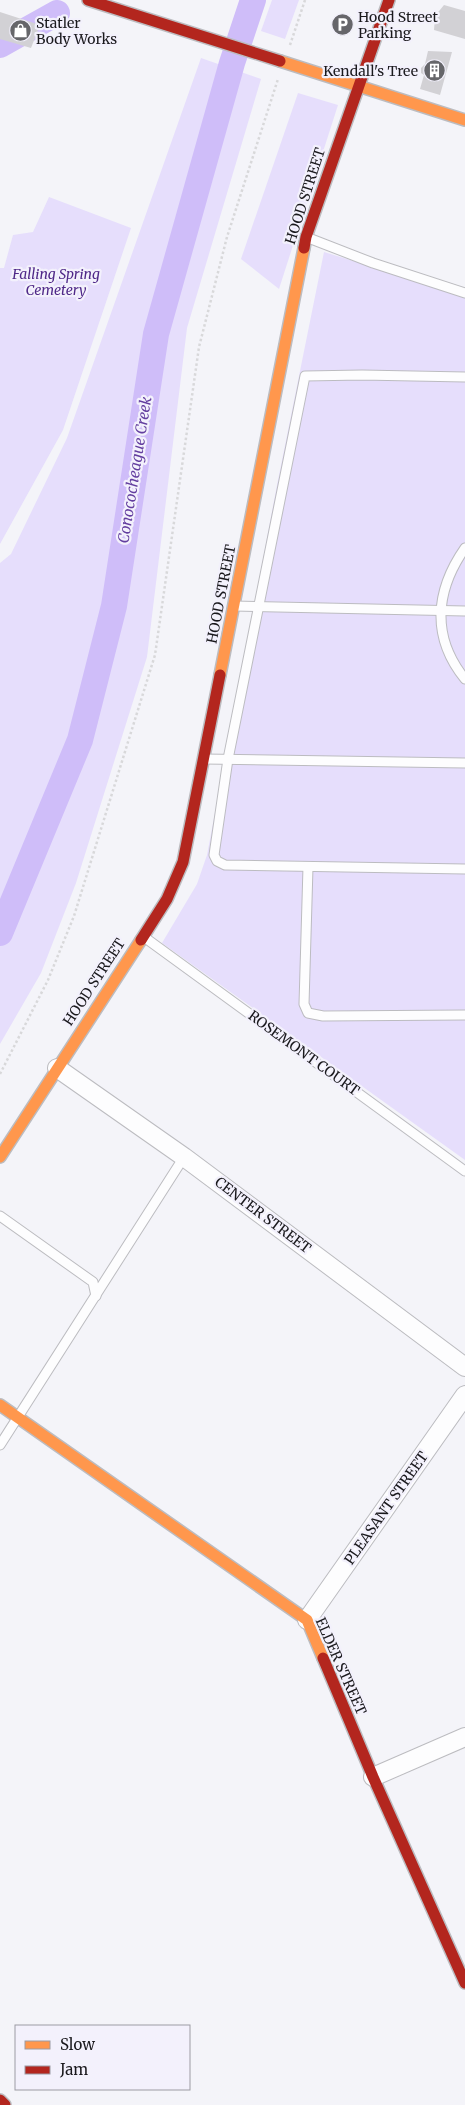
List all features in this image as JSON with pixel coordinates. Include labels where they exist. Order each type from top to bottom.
[{"type":"street","points":[[89,0],[465,120]]},
{"type":"street","name":"HOOD STREET","points":[[0,1157],[167,899],[178,877],[188,844],[306,237],[389,0]]},
{"type":"street","name":"CENTER STREET","points":[[57,1068],[184,1157],[465,1367]]},
{"type":"street","name":"PLEASANT STREET","points":[[307,1620],[465,1395]]},
{"type":"street","name":"ELDER STREET","points":[[0,1405],[307,1620],[373,1777],[465,1983]]},
{"type":"street","points":[[373,1777],[465,1737]]},
{"type":"street","points":[[0,2100],[5,2105]]},
{"type":"lane","points":[[306,237],[373,263],[465,293]]},
{"type":"lane","points":[[465,377],[305,376],[228,760],[214,855],[217,861],[226,865],[308,868],[465,869]]},
{"type":"lane","points":[[465,548],[453,566],[440,610],[444,642],[454,665],[465,679]]},
{"type":"lane","points":[[234,606],[465,611]]},
{"type":"lane","points":[[204,759],[465,763]]},
{"type":"lane","points":[[308,868],[304,1004],[308,1013],[323,1016],[465,1015]]},
{"type":"lane","name":"ROSEMONT COURT","points":[[142,935],[465,1171]]},
{"type":"lane","points":[[0,1445],[184,1157]]},
{"type":"lane","points":[[0,1216],[93,1282],[96,1296]]},
{"type":"path","points":[[289,48],[305,0]]},
{"type":"path","points":[[0,1074],[48,980],[74,916],[155,655],[199,348],[227,237],[279,75]]},
{"type":"green space","points":[[272,0],[299,0],[285,39],[261,31]]},
{"type":"green space","points":[[201,58],[261,79],[187,328],[147,657],[76,883],[41,973],[0,1044],[0,563],[11,554],[67,438]]},
{"type":"green space","points":[[298,93],[338,105],[279,289],[241,259]]},
{"type":"green space","name":"Falling Spring Cemetery","points":[[49,197],[131,228],[63,430],[0,544],[0,268],[4,268],[13,235],[33,232]]},
{"type":"green space","points":[[324,252],[465,295],[465,1160],[162,943],[197,884],[207,855],[277,485]]},
{"type":"building","name":"Kendall's Tree","points":[[444,5],[465,11],[465,39],[434,30],[435,16]]},
{"type":"building","name":"Statler Body Works","points":[[0,12],[40,25],[31,48],[0,39]]},
{"type":"building","name":"Kendall's Tree","points":[[428,51],[452,52],[440,95],[420,89],[424,75],[421,73],[421,68],[425,64]]},
{"type":"waterway","name":"Conococheague Creek","points":[[0,933],[80,740],[114,606],[156,334],[232,63],[253,0]]},
{"type":"waterway","points":[[0,45],[57,13]]},
{"type":"traffic: slow","points":[[280,61],[465,120]]},
{"type":"traffic: slow","points":[[220,675],[304,248]]},
{"type":"traffic: slow","points":[[0,1157],[141,940]]},
{"type":"traffic: slow","points":[[0,1405],[307,1620],[323,1658]]},
{"type":"traffic: jam","points":[[88,0],[280,61]]},
{"type":"traffic: jam","points":[[304,248],[306,237],[389,0]]},
{"type":"traffic: jam","points":[[141,940],[167,899],[183,862],[220,675]]},
{"type":"traffic: jam","points":[[323,1658],[373,1777],[465,1983]]},
{"type":"traffic: jam","points":[[0,2100],[5,2105]]},
{"type":"place","name":"Hood Street Parking","points":[[342,25]]},
{"type":"place","name":"Statler Body Works","points":[[20,31]]},
{"type":"place","name":"Kendall's Tree","points":[[434,71]]}]
